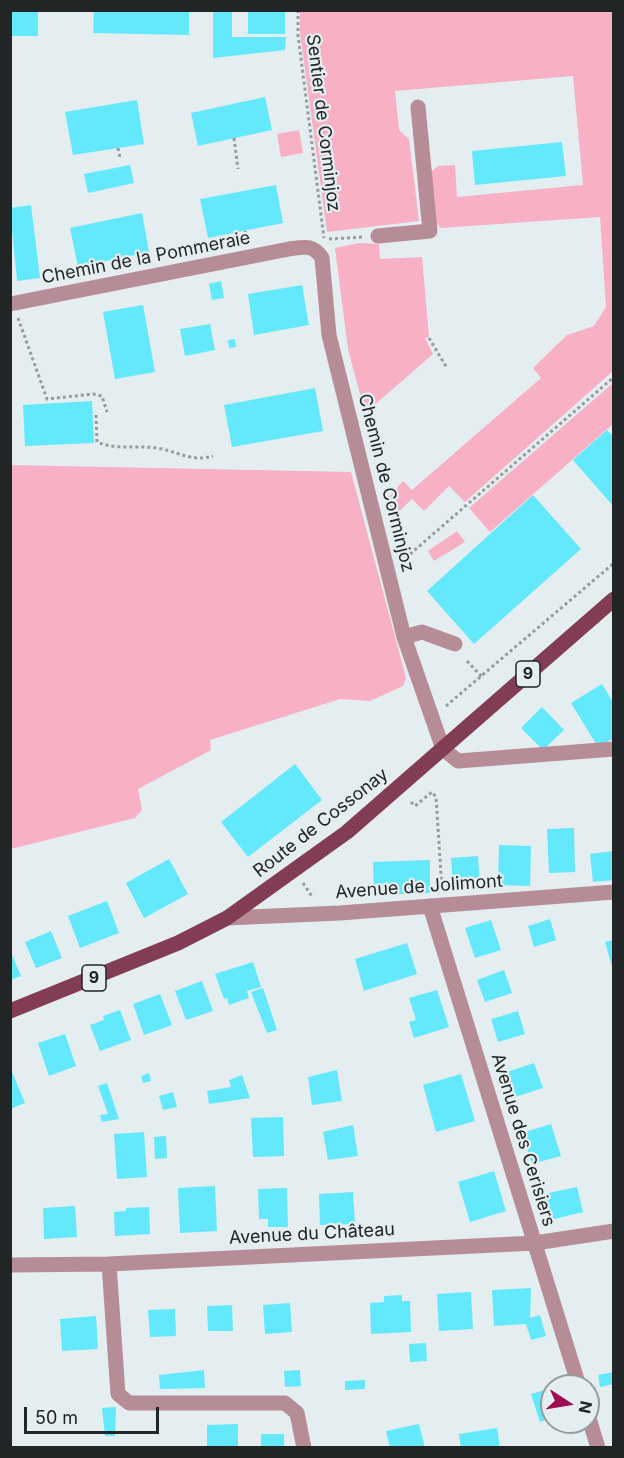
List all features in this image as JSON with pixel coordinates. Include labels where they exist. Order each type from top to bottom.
[{"type":"main road","name":"Route de Cossonay","points":[[10,1011],[178,943],[227,918],[347,832],[614,599]]},
{"type":"street","points":[[378,236],[430,231],[418,107]]},
{"type":"street","name":"Chemin de Corminjoz","points":[[289,249],[308,246],[316,250],[322,258],[329,335],[404,636],[443,749]]},
{"type":"street","name":"Chemin de la Pommeraie","points":[[14,310],[289,249]]},
{"type":"street","points":[[404,636],[422,632],[455,644]]},
{"type":"street","points":[[443,749],[458,761],[614,749]]},
{"type":"street","name":"Avenue de Jolimont","points":[[227,918],[614,892]]},
{"type":"street","name":"Avenue des Cerisiers","points":[[436,905],[575,1374]]},
{"type":"street","name":"Avenue du Château","points":[[10,1264],[109,1264],[535,1243],[614,1231]]},
{"type":"street","points":[[109,1264],[118,1394],[129,1403],[285,1403],[297,1413],[304,1448]]},
{"type":"path","name":"Sentier de Corminjoz","points":[[298,10],[298,35],[325,239],[378,236]]},
{"type":"path","points":[[234,138],[238,169]]},
{"type":"path","points":[[118,148],[120,158]]},
{"type":"path","points":[[14,310],[47,399],[93,394],[102,396],[107,412]]},
{"type":"path","points":[[429,338],[447,368]]},
{"type":"path","points":[[399,564],[614,376]]},
{"type":"path","points":[[96,415],[97,442],[110,448],[161,448],[204,459],[213,456]]},
{"type":"path","points":[[469,689],[614,563]]},
{"type":"path","points":[[467,661],[482,677]]},
{"type":"path","points":[[411,802],[415,806],[432,792],[436,797],[436,905]]},
{"type":"shaded area","points":[[300,11],[613,11],[613,371],[465,502],[449,486],[424,511],[412,499],[392,518],[388,498],[403,481],[412,490],[541,378],[533,368],[567,335],[594,326],[606,307],[600,217],[441,228],[435,222],[431,172],[438,166],[455,165],[457,197],[583,185],[573,76],[395,91],[399,130],[409,139],[419,221],[327,232],[300,32]]},
{"type":"shaded area","points":[[299,130],[303,153],[281,157],[277,134]]},
{"type":"shaded area","points":[[359,243],[379,244],[380,259],[422,257],[429,337],[425,338],[433,354],[365,413],[348,349],[335,248]]},
{"type":"shaded area","points":[[613,383],[613,424],[490,532],[469,508]]},
{"type":"shaded area","points":[[10,465],[351,472],[406,678],[403,686],[370,701],[340,699],[210,740],[211,750],[138,789],[142,810],[135,818],[11,849]]},
{"type":"shaded area","points":[[457,531],[465,542],[434,561],[428,551]]},
{"type":"building","points":[[10,10],[38,10],[38,36],[10,36]]},
{"type":"building","points":[[94,10],[189,10],[189,35],[93,33]]},
{"type":"building","points":[[213,10],[232,10],[232,37],[286,37],[285,50],[213,58]]},
{"type":"building","points":[[248,10],[285,10],[285,34],[248,34]]},
{"type":"building","points":[[265,97],[272,130],[198,146],[191,113]]},
{"type":"building","points":[[137,100],[144,144],[73,155],[65,112]]},
{"type":"building","points":[[562,142],[566,176],[475,185],[472,151]]},
{"type":"building","points":[[130,165],[134,183],[88,193],[84,174]]},
{"type":"building","points":[[276,185],[283,223],[208,238],[200,199]]},
{"type":"building","points":[[31,205],[40,278],[17,281],[10,208]]},
{"type":"building","points":[[142,213],[149,252],[78,267],[70,228]]},
{"type":"building","points":[[221,281],[224,298],[212,300],[209,284]]},
{"type":"building","points":[[302,285],[309,325],[254,335],[248,294]]},
{"type":"building","points":[[143,305],[155,372],[115,379],[103,312]]},
{"type":"building","points":[[210,324],[215,350],[185,356],[180,329]]},
{"type":"building","points":[[235,339],[236,347],[229,348],[228,340]]},
{"type":"building","points":[[315,388],[323,431],[232,447],[224,405]]},
{"type":"building","points":[[92,401],[94,443],[25,446],[23,405]]},
{"type":"building","points":[[607,430],[614,437],[614,507],[573,460]]},
{"type":"building","points":[[533,495],[581,549],[474,644],[427,591]]},
{"type":"building","points":[[602,684],[614,704],[614,738],[598,747],[571,703]]},
{"type":"building","points":[[542,707],[564,730],[543,750],[521,728]]},
{"type":"building","points":[[295,764],[322,800],[248,857],[221,822]]},
{"type":"building","points":[[574,828],[575,872],[549,873],[547,829]]},
{"type":"building","points":[[499,845],[531,846],[530,886],[498,885]]},
{"type":"building","points":[[614,851],[614,880],[593,882],[590,854]]},
{"type":"building","points":[[478,856],[480,886],[453,887],[451,858]]},
{"type":"building","points":[[169,859],[188,894],[144,918],[126,883]]},
{"type":"building","points":[[430,860],[430,893],[374,895],[373,862]]},
{"type":"building","points":[[107,901],[119,933],[80,948],[68,916]]},
{"type":"building","points":[[550,919],[556,940],[534,947],[528,926]]},
{"type":"building","points":[[491,920],[501,950],[475,958],[465,928]]},
{"type":"building","points":[[51,931],[62,958],[36,968],[25,942]]},
{"type":"building","points":[[614,940],[614,970],[613,970],[605,942]]},
{"type":"building","points":[[407,943],[417,974],[364,991],[355,959]]},
{"type":"building","points":[[10,950],[21,976],[10,980]]},
{"type":"building","points":[[253,962],[261,987],[247,991],[249,998],[229,1005],[227,998],[224,999],[215,974]]},
{"type":"building","points":[[504,970],[512,993],[485,1002],[477,980]]},
{"type":"building","points":[[202,981],[213,1011],[186,1020],[175,991]]},
{"type":"building","points":[[263,988],[277,1030],[267,1033],[251,992]]},
{"type":"building","points":[[437,990],[449,1027],[414,1038],[409,1022],[416,1020],[409,998]]},
{"type":"building","points":[[160,994],[172,1025],[144,1035],[133,1004]]},
{"type":"building","points":[[120,1010],[131,1040],[100,1051],[90,1025],[104,1020],[103,1016]]},
{"type":"building","points":[[518,1011],[525,1034],[498,1042],[491,1019]]},
{"type":"building","points":[[65,1034],[76,1066],[49,1076],[38,1043]]},
{"type":"building","points":[[534,1063],[543,1088],[512,1098],[504,1073]]},
{"type":"building","points":[[10,1067],[25,1103],[10,1109]]},
{"type":"building","points":[[337,1070],[342,1101],[312,1105],[308,1077]]},
{"type":"building","points":[[149,1073],[151,1081],[143,1083],[141,1076]]},
{"type":"building","points":[[461,1074],[475,1121],[436,1132],[423,1085]]},
{"type":"building","points":[[242,1075],[250,1098],[209,1104],[207,1091],[231,1087],[229,1080]]},
{"type":"building","points":[[107,1083],[119,1119],[102,1122],[100,1115],[108,1114],[98,1086]]},
{"type":"building","points":[[173,1092],[177,1107],[163,1110],[159,1096]]},
{"type":"building","points":[[283,1117],[284,1156],[253,1157],[251,1118]]},
{"type":"building","points":[[551,1124],[561,1156],[532,1164],[522,1133]]},
{"type":"building","points":[[353,1125],[358,1156],[328,1160],[323,1132]]},
{"type":"building","points":[[144,1132],[147,1177],[117,1179],[114,1134]]},
{"type":"building","points":[[166,1136],[167,1158],[155,1159],[154,1137]]},
{"type":"building","points":[[494,1171],[506,1211],[470,1222],[458,1182]]},
{"type":"building","points":[[215,1186],[217,1231],[180,1233],[178,1188]]},
{"type":"building","points":[[577,1187],[583,1212],[550,1220],[544,1194]]},
{"type":"building","points":[[287,1188],[288,1227],[268,1227],[268,1219],[259,1219],[258,1189]]},
{"type":"building","points":[[353,1192],[355,1224],[320,1225],[319,1194]]},
{"type":"building","points":[[75,1206],[77,1237],[44,1239],[43,1208]]},
{"type":"building","points":[[149,1207],[150,1234],[115,1236],[114,1212],[126,1211],[126,1208]]},
{"type":"building","points":[[531,1288],[530,1318],[540,1315],[546,1336],[531,1340],[526,1324],[494,1326],[492,1290]]},
{"type":"building","points":[[471,1292],[473,1329],[439,1331],[437,1294]]},
{"type":"building","points":[[402,1295],[402,1301],[410,1301],[411,1332],[371,1334],[370,1303],[384,1302],[384,1296]]},
{"type":"building","points":[[290,1303],[292,1332],[265,1334],[263,1305]]},
{"type":"building","points":[[232,1305],[233,1331],[208,1331],[207,1306]]},
{"type":"building","points":[[175,1309],[176,1336],[150,1337],[148,1310]]},
{"type":"building","points":[[96,1316],[98,1349],[62,1351],[60,1319]]},
{"type":"building","points":[[426,1343],[427,1361],[410,1362],[409,1344]]},
{"type":"building","points":[[204,1370],[205,1388],[160,1389],[159,1375]]},
{"type":"building","points":[[300,1370],[301,1386],[285,1387],[284,1371]]},
{"type":"building","points":[[614,1372],[614,1384],[600,1387],[600,1375]]},
{"type":"building","points":[[365,1380],[365,1389],[345,1390],[345,1381]]},
{"type":"building","points":[[540,1391],[540,1422],[531,1394]]},
{"type":"building","points":[[116,1407],[115,1436],[105,1436],[102,1408]]},
{"type":"building","points":[[238,1424],[238,1448],[207,1448],[207,1425]]},
{"type":"building","points":[[419,1424],[425,1448],[390,1448],[386,1431]]},
{"type":"building","points":[[497,1428],[500,1448],[461,1448],[459,1434]]},
{"type":"building","points":[[261,1434],[284,1434],[284,1448],[261,1448]]}]
